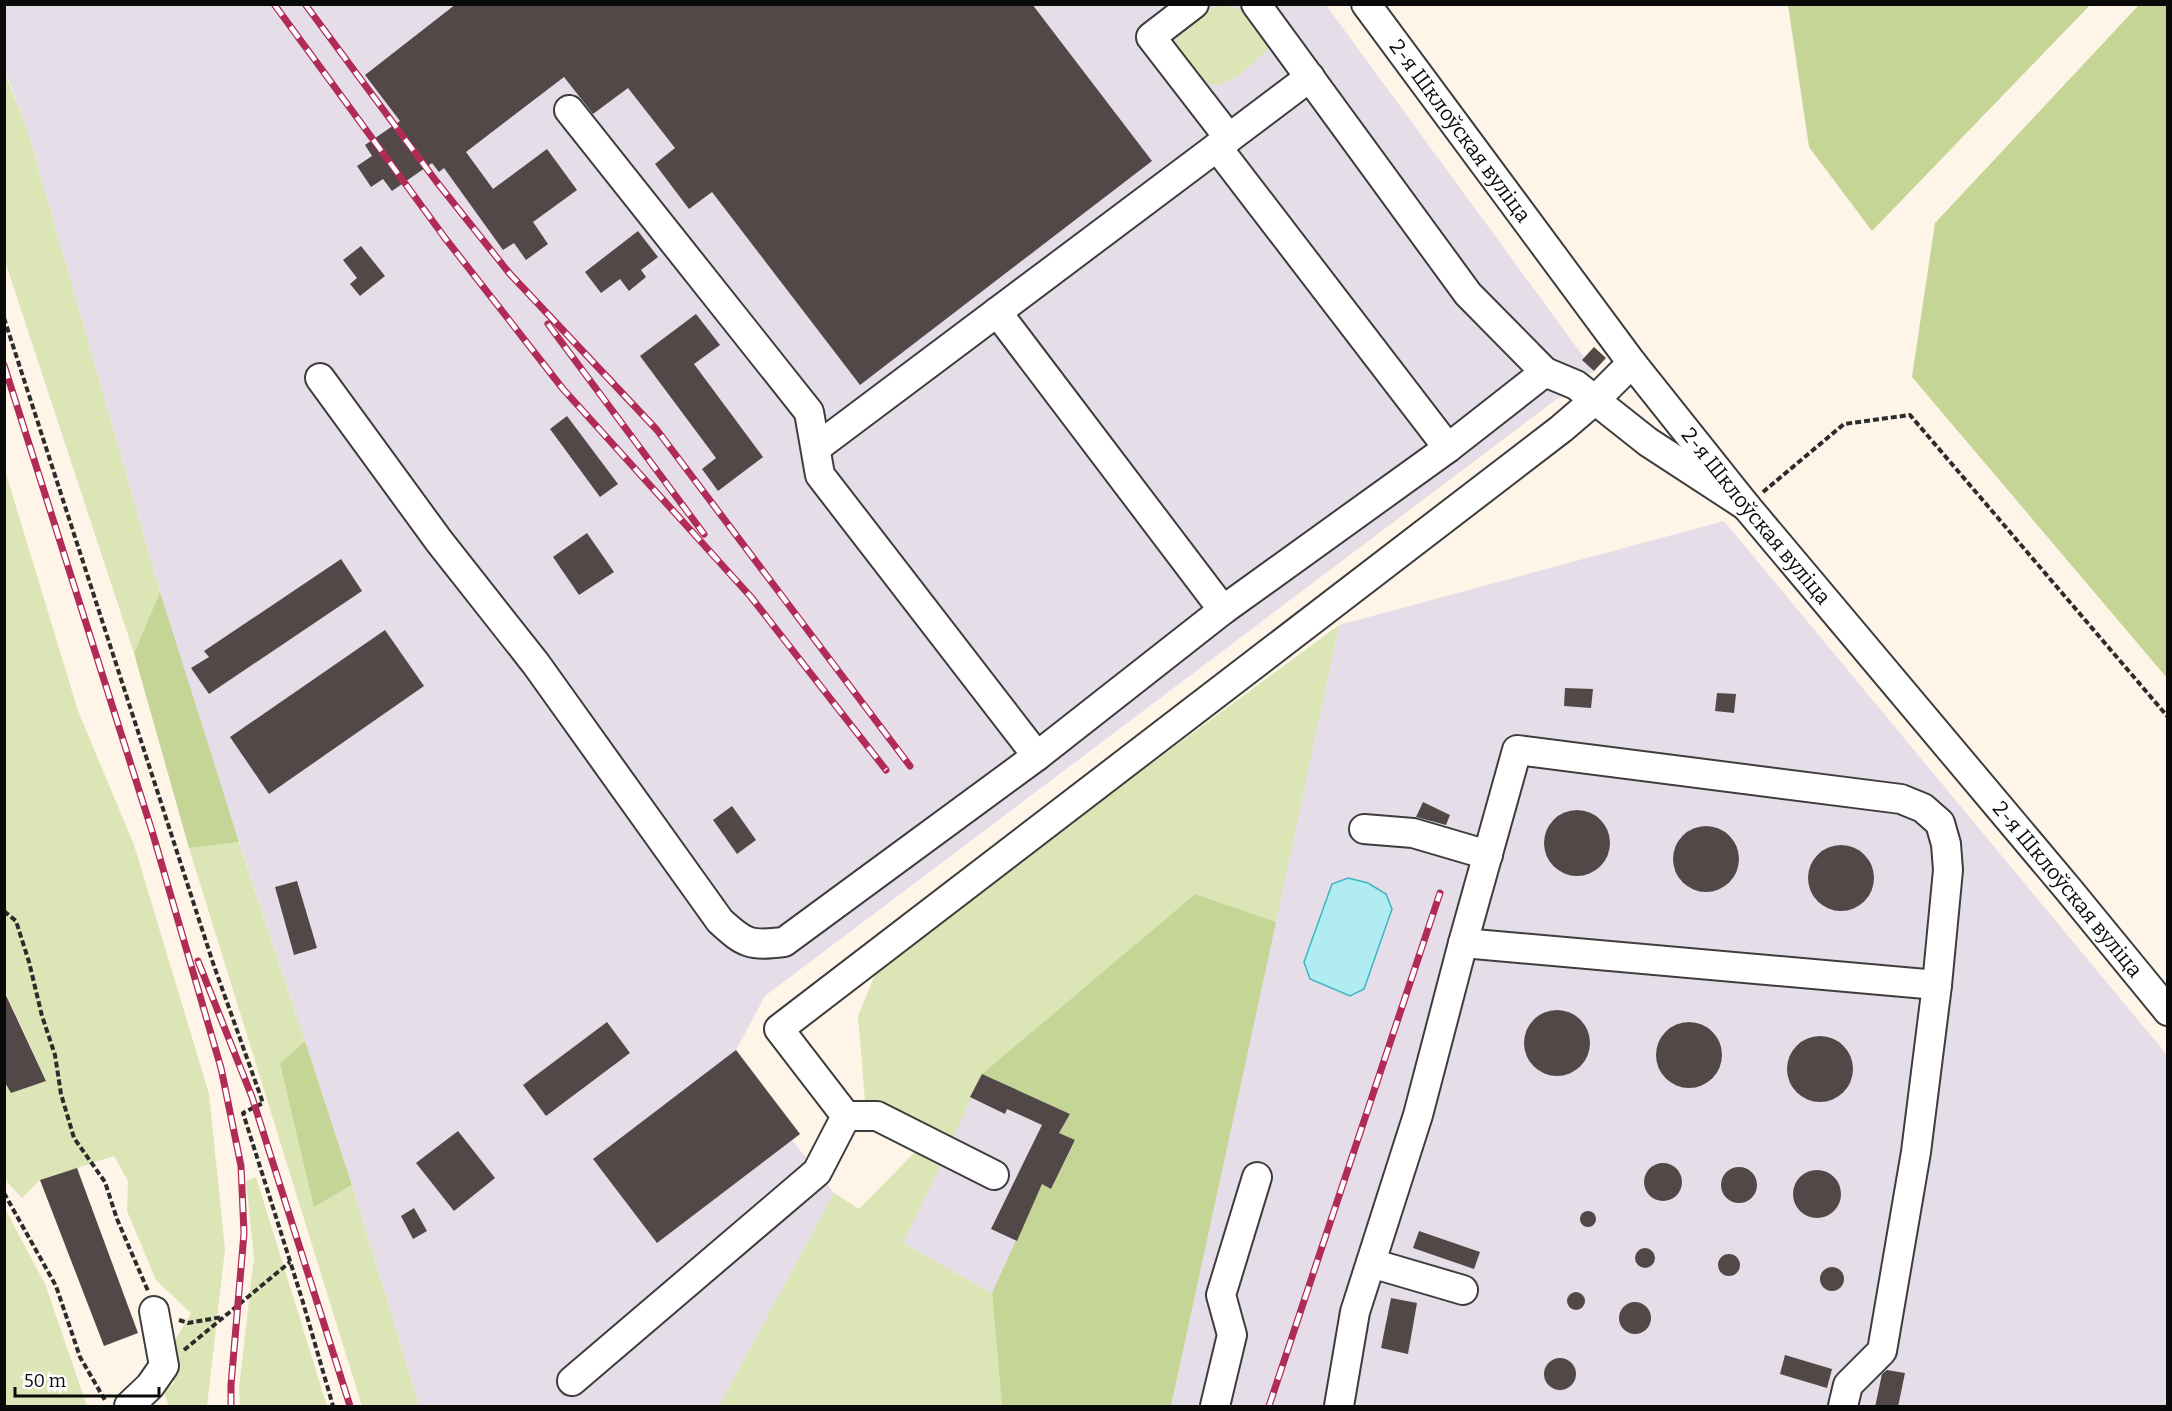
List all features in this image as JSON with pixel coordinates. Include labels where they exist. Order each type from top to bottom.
[{"type":"street","points":[[1194,4],[1151,37],[1223,142],[1448,448]]},
{"type":"street","points":[[1256,4],[1468,294],[1545,372],[1576,384],[1648,442],[1746,506]]},
{"type":"street","name":"2-я Шклоўская вуліца","points":[[1366,4],[1632,363],[1746,506],[2168,1011]]},
{"type":"street","points":[[816,448],[1310,77]]},
{"type":"street","points":[[569,111],[809,412],[820,475],[1037,756]]},
{"type":"street","points":[[997,312],[1223,610]]},
{"type":"street","points":[[846,1116],[779,1029],[1551,436],[1596,399],[1632,363]]},
{"type":"street","points":[[320,378],[439,541],[536,664],[720,921],[738,937],[757,945],[784,942],[1037,756],[1223,610],[1448,448],[1545,372]]},
{"type":"street","points":[[1339,1407],[1355,1312],[1418,1115],[1517,750],[1901,799],[1923,808],[1940,823],[1946,844],[1948,870],[1937,985],[1916,1152],[1882,1351],[1848,1385],[1843,1407]]},
{"type":"street","points":[[1364,829],[1413,833],[1488,855]]},
{"type":"street","points":[[1463,943],[1937,985]]},
{"type":"street","points":[[846,1116],[877,1116],[994,1175]]},
{"type":"street","points":[[572,1381],[817,1172],[846,1116]]},
{"type":"street","points":[[1216,1407],[1232,1335],[1221,1295],[1257,1177]]},
{"type":"street","points":[[1371,1263],[1463,1290]]},
{"type":"street","points":[[129,1407],[150,1386],[164,1366],[154,1311]]},
{"type":"path","points":[[4,318],[213,963],[263,1103],[243,1113],[333,1407]]},
{"type":"path","points":[[1746,506],[1844,424],[1910,415],[2168,717]]},
{"type":"path","points":[[4,911],[16,921],[55,1055],[61,1094],[75,1138],[105,1182],[117,1219],[144,1278],[154,1311],[188,1323],[222,1317]]},
{"type":"path","points":[[4,1193],[56,1286],[80,1357],[108,1407]]},
{"type":"path","points":[[164,1366],[290,1262]]},
{"type":"shaded area","points":[[5,5],[1326,5],[1594,371],[765,996],[736,1050],[800,1134],[792,1140],[834,1193],[719,1406],[419,1406],[349,1175],[180,661],[27,129],[5,71]]},
{"type":"shaded area","points":[[1724,521],[2167,1055],[2167,1406],[1171,1406],[1339,625]]},
{"type":"shaded area","points":[[982,1074],[1070,1114],[1075,1140],[1051,1189],[1043,1185],[992,1293],[903,1243]]},
{"type":"green space","points":[[1788,4],[2090,5],[1872,231],[1809,147]]},
{"type":"green space","points":[[1225,5],[1246,11],[1267,38],[1267,50],[1236,78],[1218,85],[1204,83],[1176,49],[1177,34],[1181,25],[1189,17],[1207,9]]},
{"type":"green space","points":[[2139,5],[2168,5],[2167,678],[1912,377],[1935,223]]},
{"type":"green space","points":[[4,71],[27,129],[160,592],[134,653],[5,261]]},
{"type":"green space","points":[[4,467],[78,711],[134,845],[209,1094],[225,1249],[207,1406],[169,1406],[164,1392],[174,1383],[169,1351],[191,1313],[156,1280],[127,1211],[128,1181],[114,1156],[40,1180],[22,1198],[7,1182],[5,1172],[5,1081],[11,1093],[46,1080],[5,991]]},
{"type":"green space","points":[[160,592],[239,842],[189,848],[134,653]]},
{"type":"green space","points":[[1339,625],[1276,922],[1195,894],[982,1074],[951,1142],[865,1100],[858,1016],[879,965]]},
{"type":"green space","points":[[239,842],[305,1041],[280,1065],[315,1206],[352,1185],[419,1406],[362,1406],[189,848]]},
{"type":"green space","points":[[1195,894],[1276,922],[1171,1406],[1002,1406],[992,1293],[1042,1184],[1051,1189],[1075,1141],[1059,1133],[1070,1114],[982,1074]]},
{"type":"green space","points":[[305,1041],[352,1185],[314,1207],[280,1064]]},
{"type":"green space","points":[[914,1153],[942,1163],[903,1243],[992,1293],[1002,1406],[719,1406],[834,1193],[859,1209]]},
{"type":"green space","points":[[256,1177],[327,1406],[240,1406],[239,1389],[254,1257],[246,1181]]},
{"type":"green space","points":[[5,1209],[45,1284],[87,1406],[5,1406]]},
{"type":"water","points":[[1348,878],[1368,883],[1386,894],[1392,909],[1364,989],[1350,996],[1310,979],[1304,962],[1332,884]]},
{"type":"building","points":[[456,4],[1032,4],[1152,161],[860,385],[712,192],[689,209],[655,164],[675,148],[628,88],[593,114],[564,77],[466,152],[493,189],[547,149],[577,190],[533,222],[548,244],[526,260],[514,243],[503,250],[444,168],[439,172],[432,163],[392,191],[383,179],[371,187],[357,166],[372,156],[365,145],[400,121],[365,75]]},
{"type":"building","points":[[638,231],[658,257],[641,270],[646,277],[629,291],[620,279],[601,293],[585,272]]},
{"type":"building","points":[[361,246],[385,276],[360,296],[350,284],[357,278],[343,260]]},
{"type":"building","points":[[696,314],[720,345],[694,364],[763,457],[718,491],[702,469],[716,458],[640,356]]},
{"type":"building","points":[[1594,347],[1606,358],[1594,371],[1582,360]]},
{"type":"building","points":[[567,416],[618,484],[600,497],[550,429]]},
{"type":"building","points":[[587,533],[614,572],[579,595],[553,557]]},
{"type":"building","points":[[341,559],[362,591],[209,694],[191,668],[209,657],[204,651]]},
{"type":"building","points":[[385,630],[424,686],[269,794],[230,737]]},
{"type":"building","points":[[1565,688],[1593,689],[1591,708],[1564,706]]},
{"type":"building","points":[[1717,693],[1736,694],[1734,713],[1715,711]]},
{"type":"building","points":[[1423,802],[1450,815],[1446,825],[1416,817]]},
{"type":"building","points":[[732,806],[756,840],[737,854],[713,820]]},
{"type":"building","points":[[1571,810],[1583,810],[1595,815],[1605,825],[1610,843],[1608,856],[1595,871],[1583,876],[1571,876],[1559,871],[1549,861],[1544,849],[1544,837],[1549,825],[1559,815]]},
{"type":"building","points":[[1700,826],[1712,826],[1724,831],[1734,841],[1739,859],[1737,872],[1724,887],[1712,892],[1700,892],[1688,887],[1678,877],[1673,865],[1673,853],[1678,841],[1688,831]]},
{"type":"building","points":[[1847,845],[1865,854],[1872,865],[1874,878],[1872,891],[1865,902],[1854,909],[1835,911],[1817,902],[1810,891],[1808,872],[1817,854],[1828,847]]},
{"type":"building","points":[[297,881],[317,948],[294,955],[275,887]]},
{"type":"building","points":[[4,991],[46,1081],[11,1093],[4,1081]]},
{"type":"building","points":[[1551,1010],[1563,1010],[1575,1015],[1585,1025],[1590,1043],[1588,1056],[1575,1071],[1563,1076],[1551,1076],[1539,1071],[1529,1061],[1524,1049],[1524,1037],[1529,1025],[1539,1015]]},
{"type":"building","points":[[607,1022],[630,1053],[546,1116],[523,1085]]},
{"type":"building","points":[[1683,1022],[1695,1022],[1707,1027],[1717,1037],[1722,1055],[1720,1068],[1707,1083],[1695,1088],[1683,1088],[1671,1083],[1661,1073],[1656,1061],[1656,1049],[1661,1037],[1671,1027]]},
{"type":"building","points":[[1820,1036],[1833,1038],[1848,1051],[1853,1069],[1851,1082],[1838,1097],[1820,1102],[1807,1100],[1792,1087],[1787,1069],[1789,1056],[1802,1041]]},
{"type":"building","points":[[736,1050],[800,1134],[657,1243],[593,1159]]},
{"type":"building","points":[[982,1074],[1070,1114],[1059,1133],[1075,1140],[1051,1189],[1042,1184],[1017,1241],[991,1229],[1042,1125],[1007,1109],[1005,1114],[970,1097]]},
{"type":"building","points":[[458,1131],[495,1178],[454,1211],[416,1163]]},
{"type":"building","points":[[1663,1163],[1677,1168],[1682,1182],[1677,1196],[1663,1201],[1649,1196],[1644,1182],[1649,1168]]},
{"type":"building","points":[[1739,1167],[1752,1172],[1757,1185],[1752,1198],[1739,1203],[1726,1198],[1721,1185],[1726,1172]]},
{"type":"building","points":[[77,1168],[138,1333],[104,1346],[40,1180]]},
{"type":"building","points":[[1817,1170],[1834,1177],[1841,1194],[1834,1211],[1817,1218],[1800,1211],[1793,1194],[1800,1177]]},
{"type":"building","points":[[414,1208],[427,1231],[413,1239],[401,1216]]},
{"type":"building","points":[[1588,1211],[1594,1213],[1596,1219],[1594,1225],[1588,1227],[1582,1225],[1580,1219],[1582,1213]]},
{"type":"building","points":[[1419,1231],[1480,1252],[1474,1269],[1413,1248]]},
{"type":"building","points":[[1645,1248],[1652,1251],[1655,1258],[1652,1265],[1645,1268],[1638,1265],[1635,1258],[1638,1251]]},
{"type":"building","points":[[1729,1254],[1737,1257],[1740,1265],[1737,1273],[1729,1276],[1721,1273],[1718,1265],[1721,1257]]},
{"type":"building","points":[[1832,1267],[1841,1270],[1844,1279],[1841,1288],[1832,1291],[1823,1288],[1820,1279],[1823,1270]]},
{"type":"building","points":[[1572,1292],[1580,1292],[1585,1297],[1583,1308],[1572,1310],[1567,1305],[1567,1297]]},
{"type":"building","points":[[1391,1298],[1417,1303],[1408,1354],[1381,1348]]},
{"type":"building","points":[[1635,1302],[1646,1307],[1651,1318],[1646,1329],[1635,1334],[1624,1329],[1619,1318],[1624,1307]]},
{"type":"building","points":[[1785,1355],[1832,1369],[1827,1388],[1780,1374]]},
{"type":"building","points":[[1560,1358],[1571,1363],[1576,1374],[1571,1385],[1560,1390],[1549,1385],[1544,1374],[1549,1363]]},
{"type":"building","points":[[1887,1370],[1905,1373],[1898,1407],[1875,1407],[1882,1374]]},
{"type":"railway","points":[[274,4],[445,238],[563,389],[751,597],[886,770]]},
{"type":"railway","points":[[305,4],[436,181],[510,274],[657,430],[910,766]]},
{"type":"railway","points":[[548,324],[704,534]]},
{"type":"railway","points":[[4,365],[152,831],[221,1068],[241,1166],[244,1233],[231,1406]]},
{"type":"railway","points":[[1269,1406],[1440,893]]},
{"type":"railway","points":[[198,961],[252,1097],[350,1406]]}]
